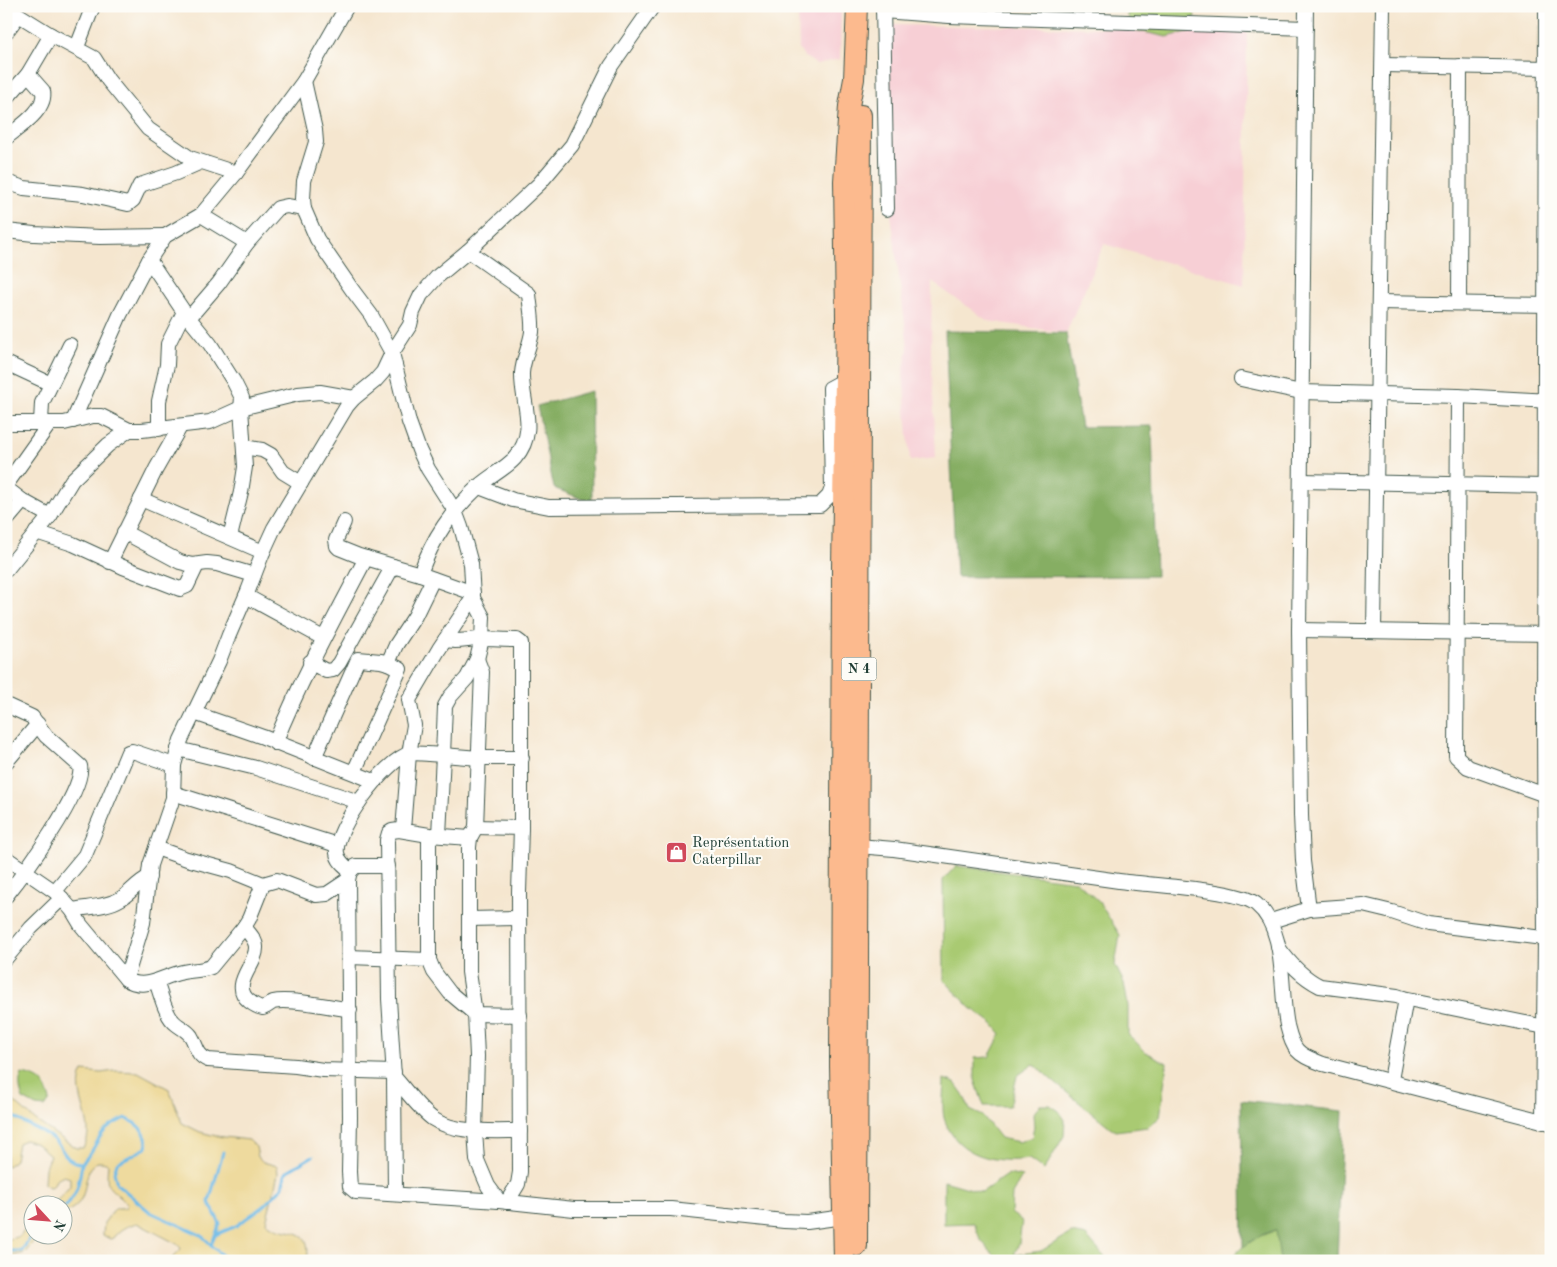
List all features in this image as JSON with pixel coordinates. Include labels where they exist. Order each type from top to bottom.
[{"type":"highway","name":"N 4","points":[[857,6],[854,79],[849,106],[844,181],[846,317],[843,382],[840,1056],[850,1216],[857,1261]]},
{"type":"highway","name":"N 4","points":[[844,1261],[850,1216],[858,846],[861,107],[854,79]]},
{"type":"street","points":[[77,48],[93,6]]},
{"type":"street","points":[[73,421],[120,315],[149,260],[165,236],[201,215],[236,173],[304,81],[347,6]]},
{"type":"street","points":[[126,979],[143,923],[148,877],[174,793],[174,764],[178,749],[219,661],[263,552],[278,521],[347,406],[383,372],[392,353],[410,325],[413,312],[421,295],[438,276],[468,251],[539,184],[572,145],[611,66],[652,6]]},
{"type":"street","points":[[1306,6],[1299,630],[1301,815],[1303,861],[1309,909]]},
{"type":"street","points":[[1374,631],[1384,6]]},
{"type":"street","points":[[858,846],[894,849],[1120,881],[1216,891],[1254,902],[1264,911],[1276,933],[1283,1004],[1291,1038],[1295,1048],[1306,1058],[1547,1123],[1545,1027],[1548,870],[1545,795],[1547,634],[1544,486],[1548,400],[1548,68],[1546,6]]},
{"type":"street","points":[[887,209],[883,9],[1306,28]]},
{"type":"street","points":[[6,32],[13,10],[51,35],[94,58],[108,80],[148,129],[190,158],[236,173]]},
{"type":"street","points":[[6,99],[28,74],[51,35]]},
{"type":"street","points":[[1383,65],[1548,68]]},
{"type":"street","points":[[1459,304],[1460,66]]},
{"type":"street","points":[[6,138],[34,114],[43,101],[42,90],[28,74]]},
{"type":"street","points":[[304,81],[316,142],[304,181],[304,209],[321,245],[371,314],[392,353],[409,422],[419,450],[431,474],[455,512],[471,564],[473,596],[483,616],[482,639],[477,659],[467,678],[446,704],[443,755],[434,835],[430,960],[434,972],[450,993],[476,1014],[520,1015]]},
{"type":"street","points":[[6,182],[24,188],[83,194],[128,204],[133,200],[140,185],[201,162]]},
{"type":"street","points":[[158,429],[160,396],[168,365],[168,344],[187,315],[219,283],[246,243],[278,208],[287,206],[304,209]]},
{"type":"street","points":[[201,215],[246,243]]},
{"type":"street","points":[[6,231],[100,237],[165,236]]},
{"type":"street","points":[[354,772],[394,666],[396,645],[415,616],[426,576],[428,552],[447,520],[479,486],[515,458],[528,434],[528,413],[522,373],[532,332],[529,294],[468,251]]},
{"type":"street","points":[[149,260],[187,315],[210,344],[242,398],[243,483],[230,537]]},
{"type":"street","points":[[1379,302],[1548,305]]},
{"type":"street","points":[[50,516],[23,501],[6,487],[45,423],[42,403],[70,345]]},
{"type":"street","points":[[6,363],[51,384]]},
{"type":"street","points":[[1241,379],[1301,392],[1548,400]]},
{"type":"street","points":[[479,486],[513,500],[548,507],[820,505],[829,496],[832,488],[830,388],[843,382]]},
{"type":"street","points":[[6,423],[73,421],[101,416],[129,430],[158,429],[210,422],[241,408],[298,394],[327,392],[354,398]]},
{"type":"street","points":[[1458,396],[1456,756],[1468,767],[1545,795]]},
{"type":"street","points":[[110,562],[156,469],[180,427]]},
{"type":"street","points":[[6,570],[50,516],[72,480],[108,444],[129,430]]},
{"type":"street","points":[[244,446],[271,454],[283,472],[301,483]]},
{"type":"street","points":[[1301,481],[1458,486],[1544,486]]},
{"type":"street","points":[[141,499],[263,552]]},
{"type":"street","points":[[6,521],[23,501]]},
{"type":"street","points":[[344,522],[336,540],[337,546],[366,558],[426,576],[473,596]]},
{"type":"street","points":[[36,532],[73,544],[110,562],[180,589],[187,586],[197,565]]},
{"type":"street","points":[[124,532],[180,562],[197,565],[217,564],[254,576]]},
{"type":"street","points":[[275,743],[310,662],[366,558]]},
{"type":"street","points":[[310,662],[330,672],[339,663],[393,566]]},
{"type":"street","points":[[246,596],[323,638]]},
{"type":"street","points":[[403,830],[408,754],[414,725],[409,703],[421,679],[473,596]]},
{"type":"street","points":[[1299,630],[1547,634]]},
{"type":"street","points":[[445,640],[459,642],[482,639],[517,640],[521,643],[520,1172],[518,1184],[504,1202]]},
{"type":"street","points":[[339,663],[358,659],[381,661],[421,679]]},
{"type":"street","points":[[314,758],[358,659]]},
{"type":"street","points":[[477,659],[482,672],[479,758],[468,919],[468,972],[476,1014],[475,1130],[477,1160],[488,1186],[504,1202]]},
{"type":"street","points":[[6,705],[32,718],[46,736],[80,766],[81,770],[54,828],[26,872],[6,896]]},
{"type":"street","points":[[194,714],[374,781]]},
{"type":"street","points":[[6,762],[38,724]]},
{"type":"street","points":[[178,749],[256,768],[359,802]]},
{"type":"street","points":[[174,764],[132,751],[128,752],[85,855],[55,891],[126,979],[134,984],[156,982],[176,973],[210,967],[244,927],[264,884]]},
{"type":"street","points":[[522,758],[479,758],[408,754],[374,781],[344,827],[337,845],[337,853],[339,860],[349,875],[350,1130],[348,1172],[350,1187],[356,1192],[504,1202],[574,1209],[671,1209],[807,1222],[850,1216]]},
{"type":"street","points":[[174,793],[337,845]]},
{"type":"street","points":[[394,1194],[394,1074],[387,848],[389,833],[403,830],[434,835],[522,828]]},
{"type":"street","points":[[156,848],[231,871],[264,884],[277,880],[311,894],[322,895],[333,892],[356,866],[388,866]]},
{"type":"street","points":[[6,858],[60,896]]},
{"type":"street","points":[[72,910],[103,905],[118,900],[139,882],[148,877]]},
{"type":"street","points":[[6,958],[60,896]]},
{"type":"street","points":[[1271,921],[1309,909],[1363,906],[1392,912],[1428,924],[1548,939]]},
{"type":"street","points":[[468,919],[519,918]]},
{"type":"street","points":[[244,927],[256,945],[256,950],[245,973],[242,991],[243,996],[257,1007],[263,1008],[272,1003],[281,1002],[303,1003],[350,1010]]},
{"type":"street","points":[[1278,947],[1288,961],[1310,981],[1320,986],[1397,996],[1545,1027]]},
{"type":"street","points":[[349,957],[430,960]]},
{"type":"street","points":[[156,982],[170,1016],[174,1022],[190,1035],[197,1052],[202,1058],[217,1062],[394,1074],[433,1119],[443,1124],[475,1130],[520,1131]]},
{"type":"street","points":[[1391,1080],[1405,1004],[1403,998]]},
{"type":"shaded area","points":[[798,6],[841,6],[840,59],[816,64],[799,50]]},
{"type":"shaded area","points":[[888,25],[1247,30],[1244,285],[1104,244],[1066,333],[988,321],[932,282],[931,349],[936,458],[910,461],[903,373],[908,348],[890,206]]},
{"type":"green space","points":[[1140,6],[1189,6],[1195,15],[1191,31],[1167,37],[1134,30],[1127,14]]},
{"type":"green space","points":[[945,331],[1066,333],[1081,427],[1152,426],[1156,576],[956,577]]},
{"type":"green space","points":[[591,391],[592,503],[554,488],[537,406]]},
{"type":"green space","points":[[956,866],[1076,881],[1099,902],[1120,935],[1115,965],[1124,983],[1128,1006],[1128,1034],[1146,1052],[1167,1063],[1160,1117],[1148,1127],[1115,1131],[1034,1064],[1017,1076],[1010,1106],[984,1106],[975,1080],[975,1058],[989,1057],[1001,1034],[993,1024],[971,1008],[944,980],[943,880]]},
{"type":"green space","points":[[22,1074],[38,1079],[44,1085],[50,1100],[45,1107],[36,1106],[23,1099],[20,1086]]},
{"type":"green space","points":[[944,1079],[955,1083],[963,1094],[970,1110],[983,1116],[1000,1138],[1019,1142],[1032,1137],[1034,1127],[1033,1114],[1040,1105],[1050,1105],[1059,1111],[1065,1120],[1064,1136],[1044,1170],[1029,1159],[1003,1160],[979,1155],[968,1150],[959,1142],[951,1133],[944,1117]]},
{"type":"green space","points":[[1241,1100],[1343,1111],[1337,1261],[1280,1261],[1276,1230],[1261,1235],[1243,1247]]},
{"type":"green space","points":[[1008,1174],[1022,1177],[1012,1194],[1011,1213],[1022,1221],[1019,1243],[1014,1255],[1041,1251],[1071,1233],[1086,1236],[1108,1261],[996,1261],[996,1258],[980,1239],[974,1223],[944,1224],[944,1181],[982,1192]]},
{"type":"green space","points":[[1277,1230],[1280,1261],[1232,1261],[1245,1245]]},
{"type":"sand","points":[[83,1071],[101,1073],[115,1071],[138,1072],[169,1089],[182,1123],[200,1132],[249,1140],[256,1147],[258,1157],[263,1162],[277,1166],[278,1174],[266,1222],[273,1227],[302,1236],[306,1240],[308,1249],[307,1261],[201,1261],[198,1259],[196,1261],[174,1261],[173,1257],[181,1249],[179,1245],[137,1223],[124,1228],[113,1238],[110,1239],[103,1235],[104,1223],[115,1208],[125,1208],[127,1204],[108,1184],[108,1164],[100,1162],[95,1163],[91,1167],[81,1199],[72,1209],[72,1194],[63,1194],[70,1186],[70,1178],[64,1176],[56,1180],[53,1186],[49,1187],[44,1184],[45,1168],[50,1155],[37,1144],[25,1140],[18,1143],[15,1160],[6,1167],[6,1075],[11,1099],[36,1121],[76,1148],[83,1148],[88,1130],[80,1090],[80,1080]]},
{"type":"sand","points":[[22,1233],[22,1244],[32,1244],[25,1253],[6,1257],[6,1240],[20,1236]]},
{"type":"waterway","points":[[6,1112],[50,1137],[69,1159],[82,1163],[91,1153],[104,1131],[110,1126],[125,1118],[134,1123],[142,1130],[146,1138],[146,1148],[117,1163],[114,1172],[117,1184],[150,1212],[201,1235],[228,1261]]},
{"type":"waterway","points":[[211,1245],[220,1224],[209,1202],[223,1152]]},
{"type":"waterway","points":[[215,1235],[236,1226],[262,1207],[282,1188],[286,1172],[313,1156]]},
{"type":"waterway","points":[[72,1198],[79,1182],[82,1163]]},
{"type":"waterway","points":[[6,1251],[22,1251],[26,1244]]},
{"type":"place","name":"Représentation Caterpillar","points":[[676,852]]}]
